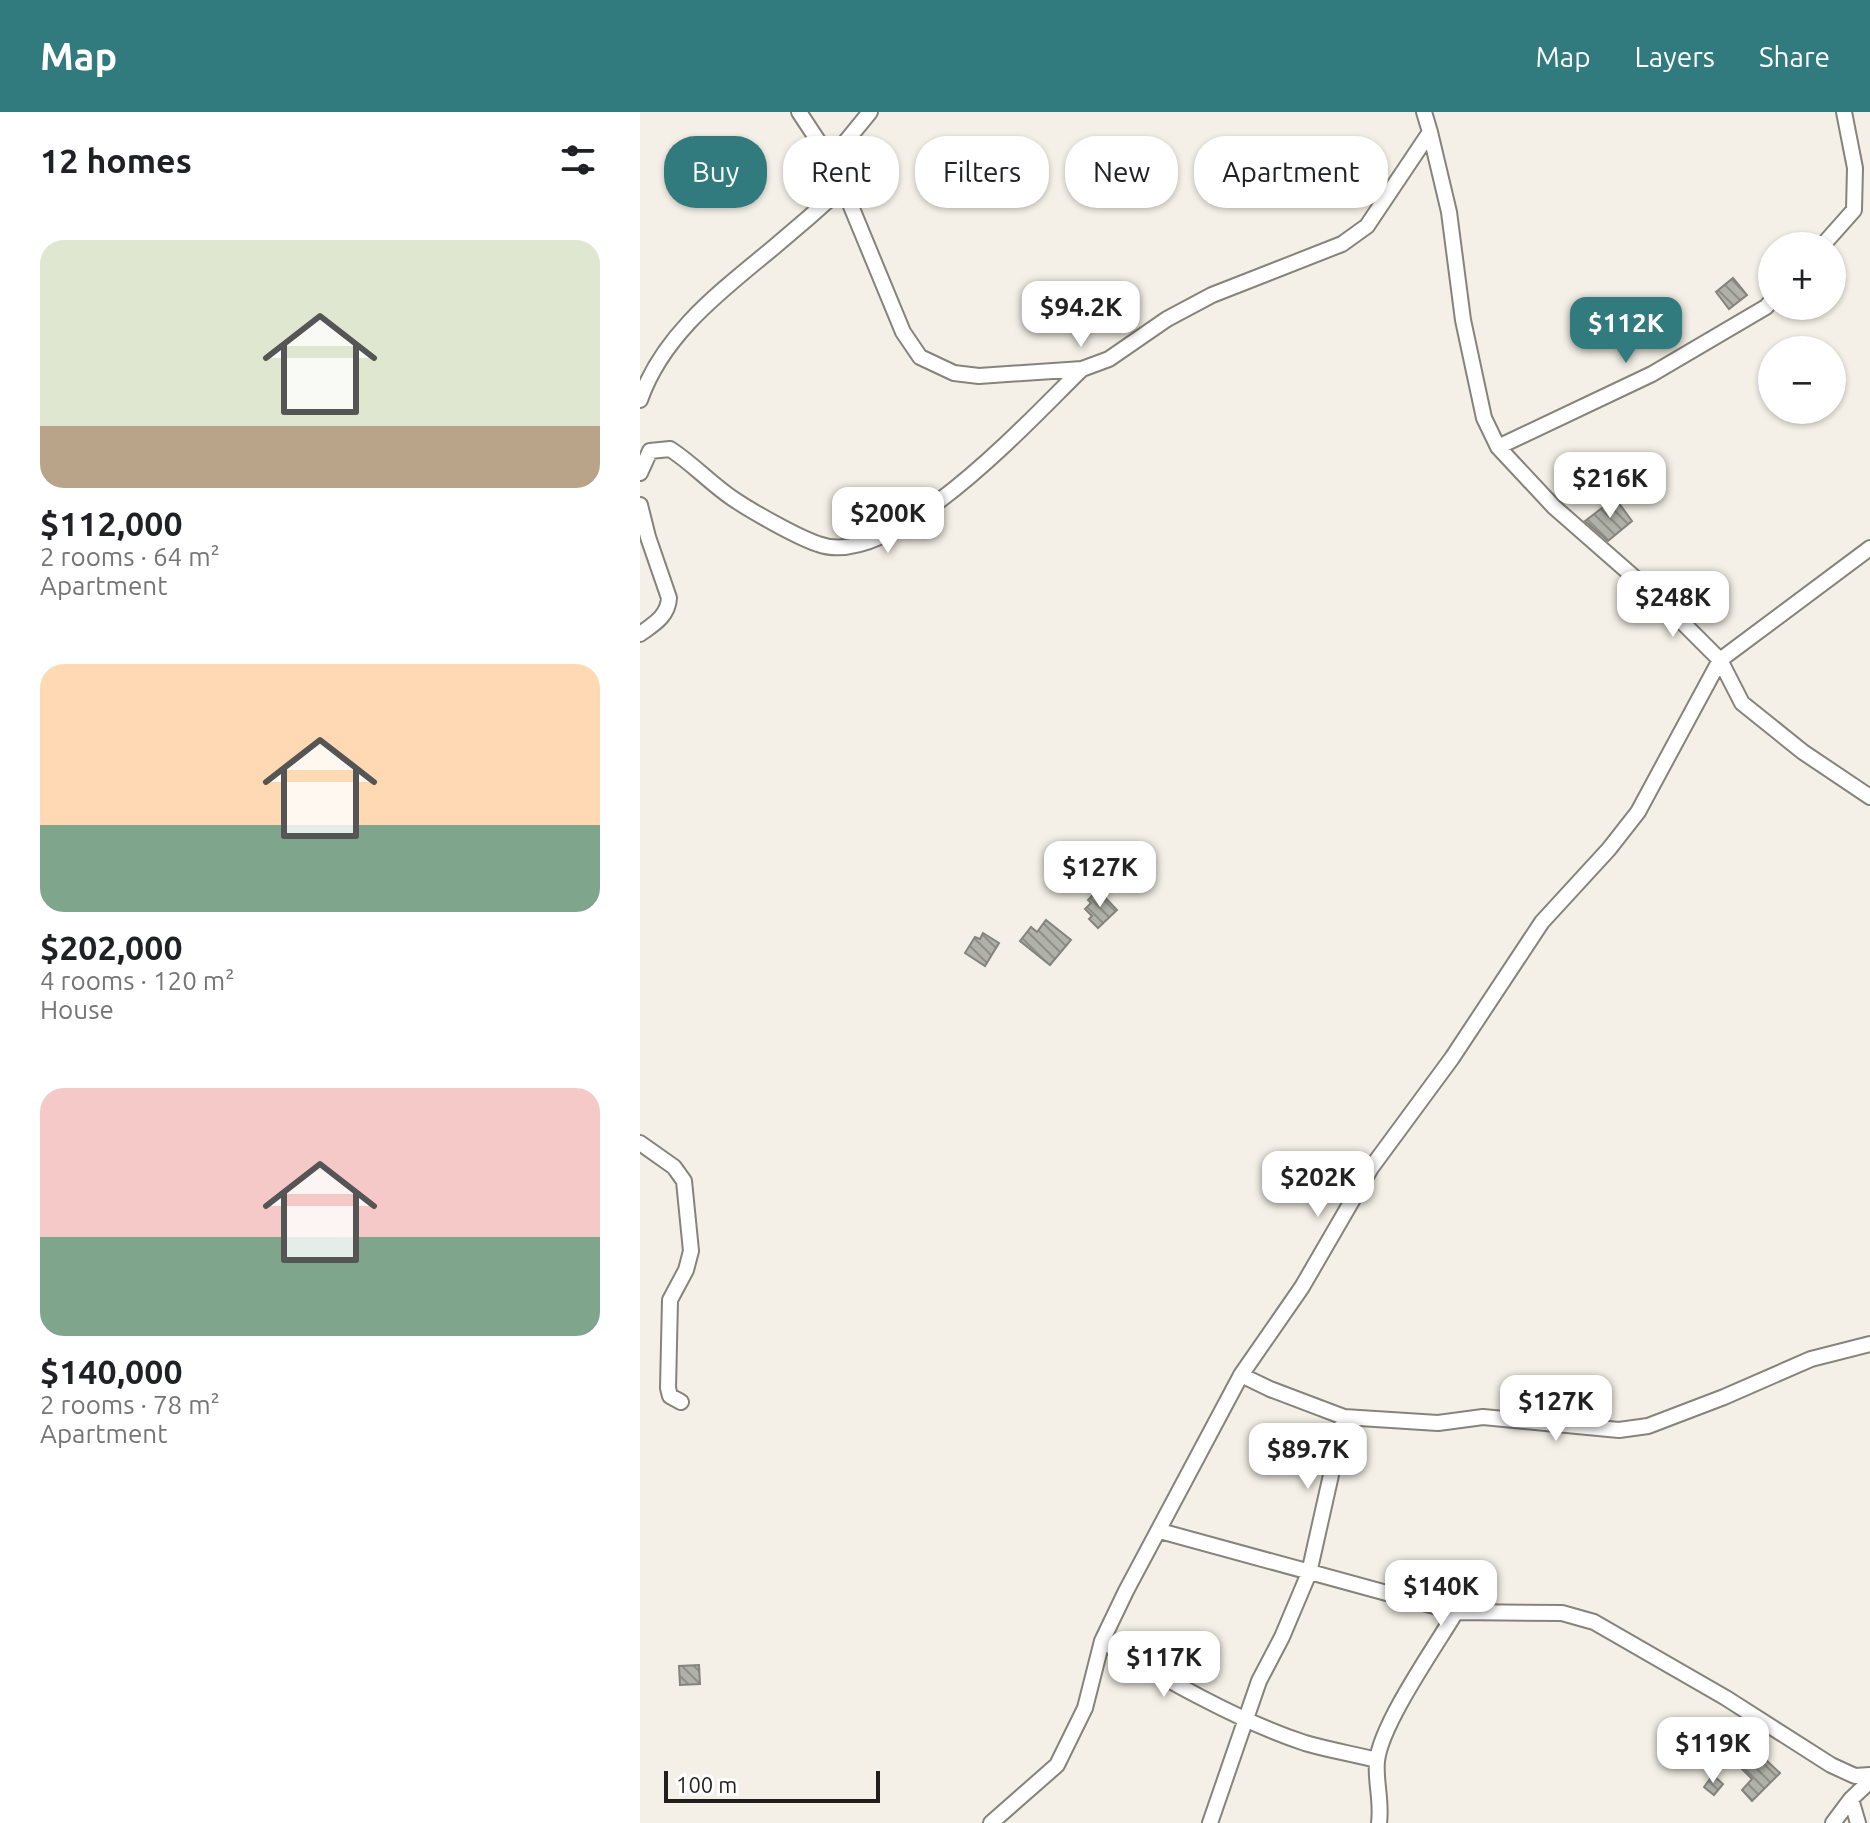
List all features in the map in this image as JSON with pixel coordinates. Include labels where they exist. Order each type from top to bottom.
[{"type":"street","points":[[799,112],[815,136]]},
{"type":"street","points":[[850,136],[870,112]]},
{"type":"street","points":[[1424,112],[1449,212],[1463,320],[1481,405],[1498,447],[1554,507],[1659,599],[1720,660],[1742,703],[1779,735],[1870,797]]},
{"type":"street","points":[[1834,232],[1854,210],[1855,168],[1844,112]]},
{"type":"street","points":[[852,208],[903,332],[920,357],[954,373],[979,376],[1082,369],[1109,359],[1167,319],[1212,295],[1342,244],[1367,226],[1430,132]]},
{"type":"street","points":[[640,400],[658,360],[685,326],[725,287],[818,208]]},
{"type":"street","points":[[1498,447],[1652,374],[1758,312]]},
{"type":"street","points":[[640,473],[645,452],[670,449],[733,499],[820,546],[851,547],[877,539],[937,505],[1082,369]]},
{"type":"street","points":[[640,505],[669,598],[664,615],[640,634]]},
{"type":"street","points":[[991,1823],[1057,1765],[1085,1708],[1102,1641],[1241,1375],[1302,1287],[1371,1168],[1452,1058],[1542,922],[1609,849],[1638,812],[1720,660],[1870,548]]},
{"type":"street","points":[[640,1143],[674,1167],[684,1181],[691,1251],[686,1270],[670,1300],[668,1388],[670,1396],[681,1402]]},
{"type":"street","points":[[1241,1375],[1344,1417],[1438,1423],[1483,1417],[1628,1430],[1648,1426],[1724,1397],[1811,1359],[1870,1344]]},
{"type":"street","points":[[1210,1823],[1259,1681],[1309,1573],[1344,1417]]},
{"type":"street","points":[[1160,1531],[1456,1612],[1562,1613],[1594,1622],[1726,1698],[1831,1765],[1855,1776],[1870,1778]]},
{"type":"street","points":[[1379,1823],[1381,1804],[1377,1760],[1391,1721],[1456,1612]]},
{"type":"street","points":[[1102,1641],[1157,1674],[1305,1743],[1377,1760]]},
{"type":"street","points":[[1833,1823],[1870,1778]]},
{"type":"street","points":[[1851,1799],[1858,1823]]},
{"type":"building","points":[[1733,278],[1747,295],[1729,309],[1716,292]]},
{"type":"building","points":[[1615,498],[1632,521],[1608,541],[1585,521]]},
{"type":"building","points":[[1098,890],[1117,910],[1098,928],[1085,909],[1091,903],[1088,900]]},
{"type":"building","points":[[1046,920],[1071,940],[1050,965],[1020,941],[1031,927],[1037,932]]},
{"type":"building","points":[[983,933],[999,943],[985,966],[965,953],[975,937],[980,939]]},
{"type":"building","points":[[699,1665],[700,1684],[680,1685],[679,1666]]},
{"type":"building","points":[[1706,1734],[1715,1742],[1702,1756],[1694,1748]]},
{"type":"building","points":[[1750,1745],[1780,1773],[1752,1801],[1742,1790],[1752,1779],[1735,1762]]},
{"type":"building","points":[[1713,1775],[1723,1784],[1714,1795],[1704,1787]]}]
